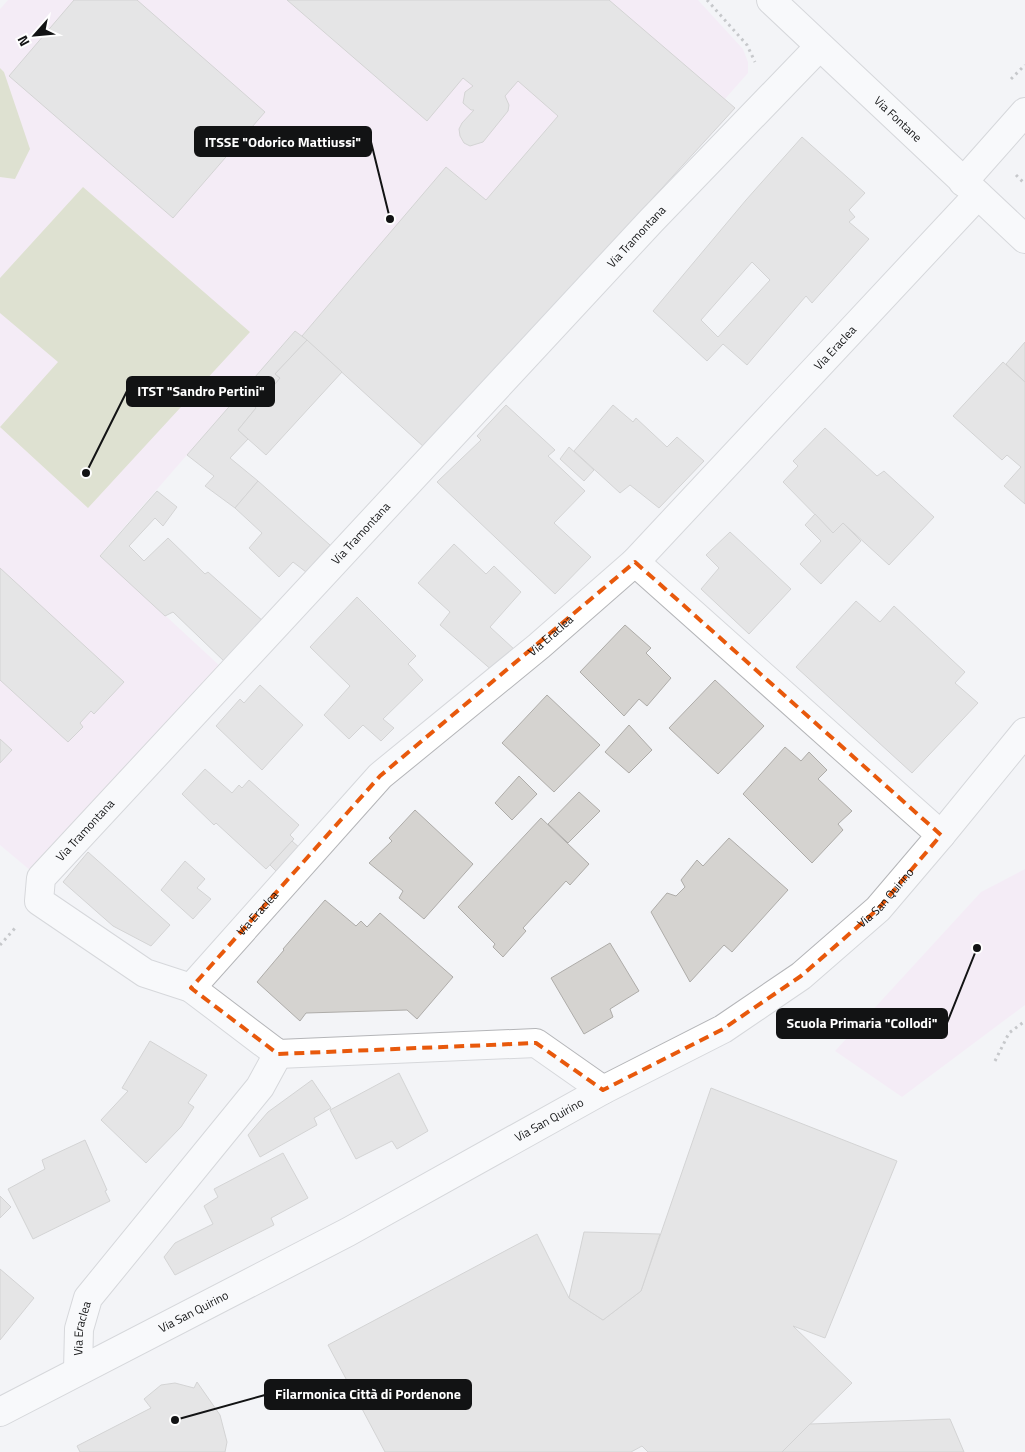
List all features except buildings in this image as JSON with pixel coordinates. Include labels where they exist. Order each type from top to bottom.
[{"type":"street","name":"Via Fontane","points":[[771,0],[1025,239]]},
{"type":"street","name":"Via Tramontana","points":[[191,988],[145,973],[40,901],[42,878],[651,221],[819,46]]},
{"type":"street","name":"Via Eraclea","points":[[191,988],[380,776],[539,646],[635,562],[970,188],[1025,112]]},
{"type":"street","points":[[635,562],[942,835]]},
{"type":"street","name":"Via San Quirino","points":[[0,1412],[348,1232],[603,1090],[723,1029],[801,976],[878,908],[942,835],[1025,732]]},
{"type":"street","points":[[191,988],[278,1054],[536,1043],[603,1090]]},
{"type":"street","name":"Via Eraclea","points":[[78,1370],[79,1329],[88,1298],[260,1087],[278,1054]]},
{"type":"path","points":[[707,0],[747,46],[755,60],[754,68]]},
{"type":"path","points":[[995,1061],[1008,1033],[1025,1021]]},
{"type":"highlighted area","points":[[635,562],[941,835],[878,909],[801,976],[723,1029],[603,1090],[536,1043],[278,1054],[191,988],[380,776]]},
{"type":"shaded area","points":[[8,0],[698,0],[743,49],[748,62],[748,73],[725,99],[735,108],[425,448],[302,336],[295,331],[286,341],[100,555],[220,666],[31,871],[0,845],[0,77],[4,72],[0,68],[0,9]]},
{"type":"shaded area","points":[[1025,869],[1025,1005],[902,1097],[835,1051],[981,892]]},
{"type":"green space","points":[[0,68],[4,72],[30,149],[15,179],[0,177]]},
{"type":"green space","points":[[83,187],[250,332],[88,508],[0,427],[58,362],[0,313],[0,278]]},
{"type":"place","name":"ITSSE \"Odorico Mattiussi\"","points":[[390,219]]},
{"type":"place","name":"ITST \"Sandro Pertini\"","points":[[86,473]]},
{"type":"place","name":"Scuola Primaria \"Collodi\"","points":[[977,948]]},
{"type":"place","name":"Filarmonica Città di Pordenone","points":[[175,1420]]}]
